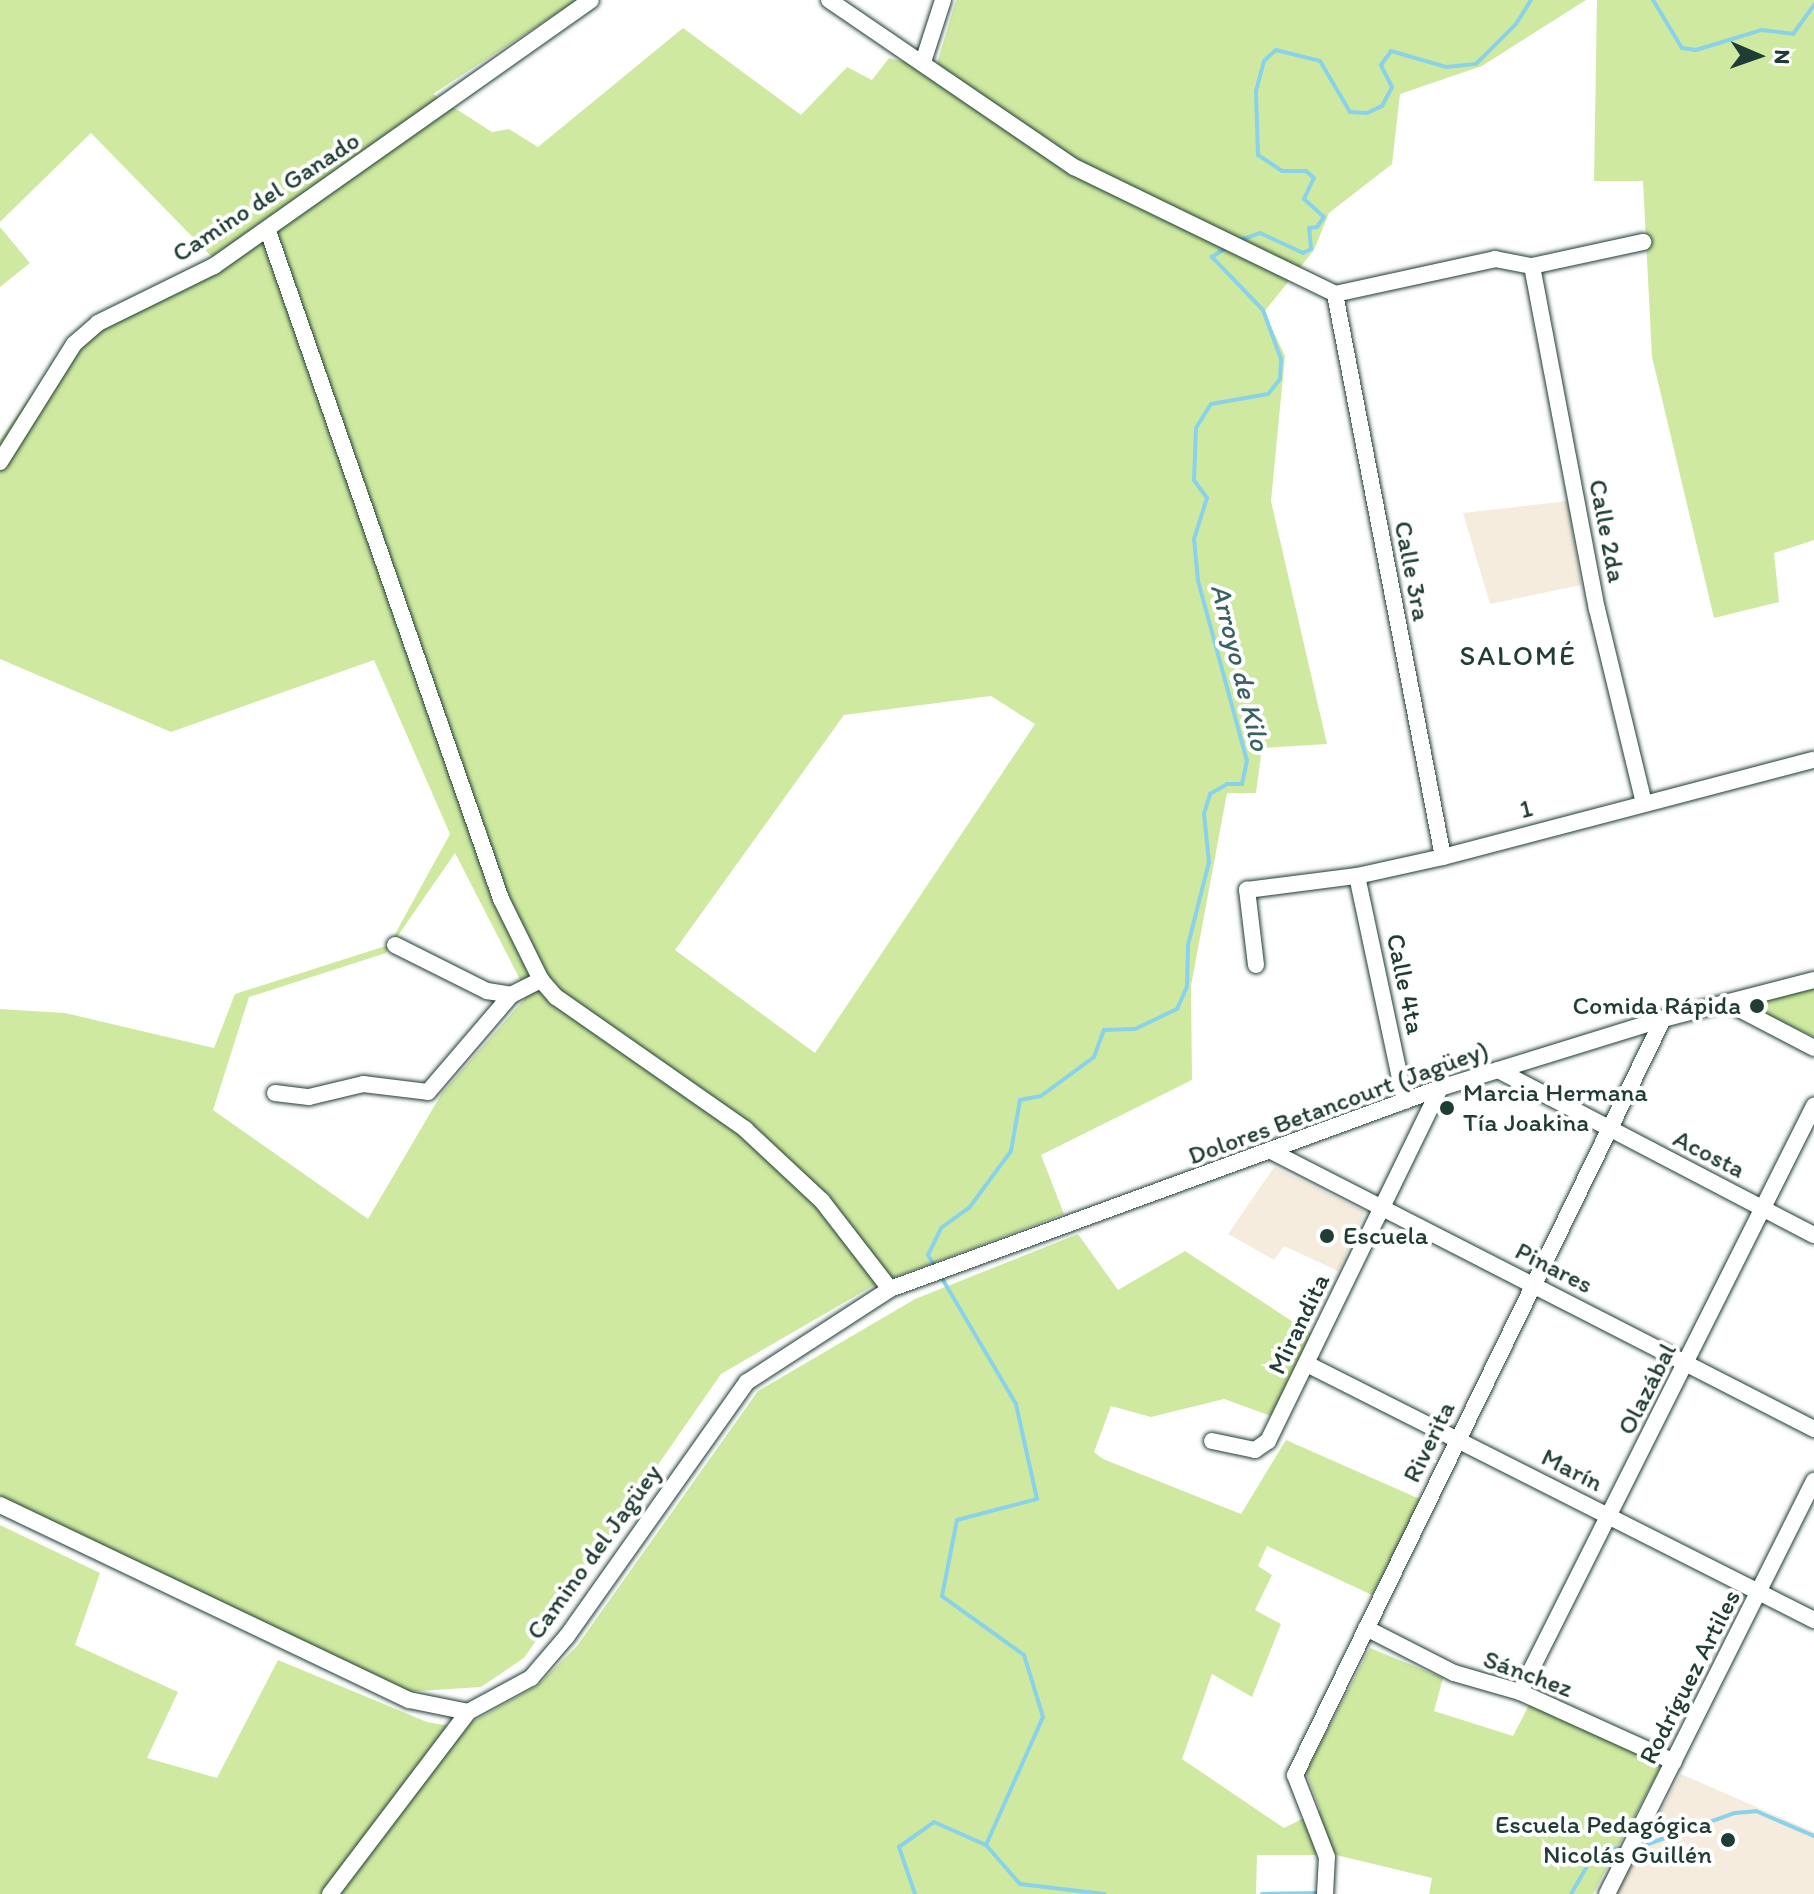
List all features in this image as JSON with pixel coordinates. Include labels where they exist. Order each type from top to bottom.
[{"type":"street","name":"Camino del Ganado","points":[[0,462],[74,344],[98,323],[214,266],[268,231],[591,0]]},
{"type":"street","points":[[829,0],[1074,167],[1335,294],[1495,259],[1532,266],[1643,242]]},
{"type":"street","points":[[923,62],[943,0]]},
{"type":"street","points":[[268,231],[501,899],[541,980],[556,997],[745,1129],[822,1201],[890,1289]]},
{"type":"street","name":"Calle 2da","points":[[1532,266],[1597,609],[1644,803]]},
{"type":"street","name":"Calle 3ra","points":[[1335,294],[1443,857]]},
{"type":"street","name":"1","points":[[1256,965],[1247,890],[1357,876],[1443,857],[1814,760]]},
{"type":"street","name":"Calle 4ta","points":[[1357,876],[1405,1101]]},
{"type":"street","points":[[395,945],[487,991],[511,995]]},
{"type":"street","points":[[275,1093],[309,1097],[363,1084],[428,1092],[511,995],[541,980]]},
{"type":"street","name":"Dolores Betancourt (Jagüey)","points":[[929,1275],[1273,1152],[1440,1088],[1663,1019],[1814,980]]},
{"type":"street","points":[[1728,1003],[1814,1048]]},
{"type":"street","name":"Riverita","points":[[1325,1894],[1327,1857],[1295,1775],[1607,1128],[1663,1019]]},
{"type":"street","name":"Acosta","points":[[1498,1070],[1814,1235]]},
{"type":"street","name":"Mirandita","points":[[1212,1441],[1255,1450],[1268,1441],[1440,1088]]},
{"type":"street","name":"Olazábal","points":[[1520,1692],[1814,1106]]},
{"type":"street","name":"Pinares","points":[[1273,1152],[1814,1429]]},
{"type":"street","name":"Camino del Jagüey","points":[[330,1894],[468,1712],[531,1678],[567,1636],[747,1382],[890,1289],[929,1275]]},
{"type":"street","name":"Marín","points":[[1307,1364],[1814,1620]]},
{"type":"street","name":"Rodríguez Artiles","points":[[1607,1894],[1814,1481]]},
{"type":"street","points":[[0,1505],[409,1700],[468,1712]]},
{"type":"street","name":"Sánchez","points":[[1366,1628],[1454,1673],[1520,1692],[1674,1762]]},
{"type":"shaded area","points":[[1568,501],[1581,585],[1490,604],[1463,513]]},
{"type":"shaded area","points":[[1274,1167],[1365,1212],[1338,1271],[1284,1246],[1274,1260],[1228,1234]]},
{"type":"shaded area","name":"Escuela Pedagógica Nicolás Guillén","points":[[1681,1774],[1814,1832],[1814,1894],[1615,1894]]},
{"type":"green space","points":[[0,0],[577,0],[433,94],[492,132],[509,129],[538,147],[683,28],[801,115],[847,67],[872,80],[889,58],[935,70],[956,0],[1586,0],[1482,66],[1400,94],[1392,164],[1329,213],[1314,250],[1264,312],[1285,356],[1271,501],[1327,744],[1262,748],[1256,793],[1227,793],[1191,986],[1192,1080],[1041,1155],[1064,1214],[876,1284],[721,1374],[524,1658],[481,1687],[403,1692],[0,1497],[0,1009],[65,1013],[214,1048],[235,994],[389,945],[450,834],[374,660],[171,732],[0,659],[0,440],[77,330],[215,260],[91,133],[0,222]],"holes":[[[991,696],[1035,724],[815,1053],[675,950],[844,715]],[[455,853],[528,995],[442,1093],[368,1219],[213,1110],[249,997],[386,953]]]},
{"type":"green space","points":[[1597,0],[1814,0],[1814,540],[1774,553],[1779,602],[1714,618],[1652,357],[1643,181],[1594,181]]},
{"type":"green space","points":[[0,227],[30,263],[0,287]]},
{"type":"green space","points":[[1814,988],[1814,1037],[1747,1005]]},
{"type":"green space","points":[[1078,1234],[1118,1290],[1185,1251],[1313,1335],[1271,1416],[1224,1399],[1151,1417],[1111,1406],[1094,1452],[1103,1459],[1241,1514],[1286,1440],[1422,1500],[1372,1595],[1267,1546],[1258,1566],[1272,1575],[1255,1610],[1281,1624],[1252,1697],[1212,1674],[1182,1759],[1284,1828],[1320,1810],[1306,1772],[1370,1648],[1443,1678],[1434,1711],[1513,1736],[1529,1705],[1664,1761],[1593,1894],[1429,1894],[1432,1878],[1336,1855],[1257,1855],[1256,1894],[0,1894],[0,1525],[100,1573],[75,1645],[178,1692],[147,1758],[217,1778],[278,1660],[427,1722],[461,1728],[537,1686],[577,1646],[758,1391],[915,1299]]},
{"type":"waterway","name":"Arroyo de Kilo","points":[[1237,241],[1260,233],[1303,253],[1311,249],[1309,228],[1317,227],[1324,217],[1304,199],[1314,178],[1306,171],[1282,171],[1258,155],[1256,91],[1264,61],[1276,50],[1320,61],[1350,112],[1367,113],[1382,106],[1392,87],[1381,65],[1391,51],[1446,67],[1476,64],[1516,24],[1531,0]]},
{"type":"waterway","name":"Arroyo de Kilo","points":[[1653,0],[1682,48],[1696,50],[1762,30],[1793,34],[1814,5]]},
{"type":"waterway","name":"Arroyo de Kilo","points":[[936,1268],[928,1255],[941,1228],[969,1208],[1011,1151],[1020,1100],[1041,1096],[1094,1057],[1104,1030],[1135,1029],[1177,1009],[1187,987],[1188,945],[1209,862],[1204,814],[1210,794],[1227,784],[1242,784],[1247,761],[1198,581],[1194,539],[1207,498],[1194,480],[1196,428],[1211,404],[1268,394],[1280,379],[1281,359],[1263,310],[1212,257],[1226,248]]},
{"type":"waterway","name":"Arroyo de Kilo","points":[[915,1894],[899,1847],[934,1822],[986,1845],[1043,1717],[1024,1655],[942,1596],[957,1520],[1037,1499],[1016,1404],[940,1275]]},
{"type":"waterway","points":[[1637,1848],[1735,1813],[1756,1811],[1814,1836]]},
{"type":"waterway","points":[[986,1845],[1020,1884],[1104,1894]]},
{"type":"waterway","points":[[1571,1894],[1593,1856],[1604,1849],[1624,1848]]},
{"type":"waterway","points":[[1262,1894],[1322,1893]]},
{"type":"place","name":"Comida Rápida","points":[[1757,1006]]},
{"type":"place","name":"Marcia Hermana Tía Joakina","points":[[1447,1108]]},
{"type":"place","name":"Escuela","points":[[1327,1236]]},
{"type":"place","name":"Escuela Pedagógica Nicolás Guillén","points":[[1728,1840]]},
{"type":"district","name":"SALOMÉ","points":[[1518,655]]}]
